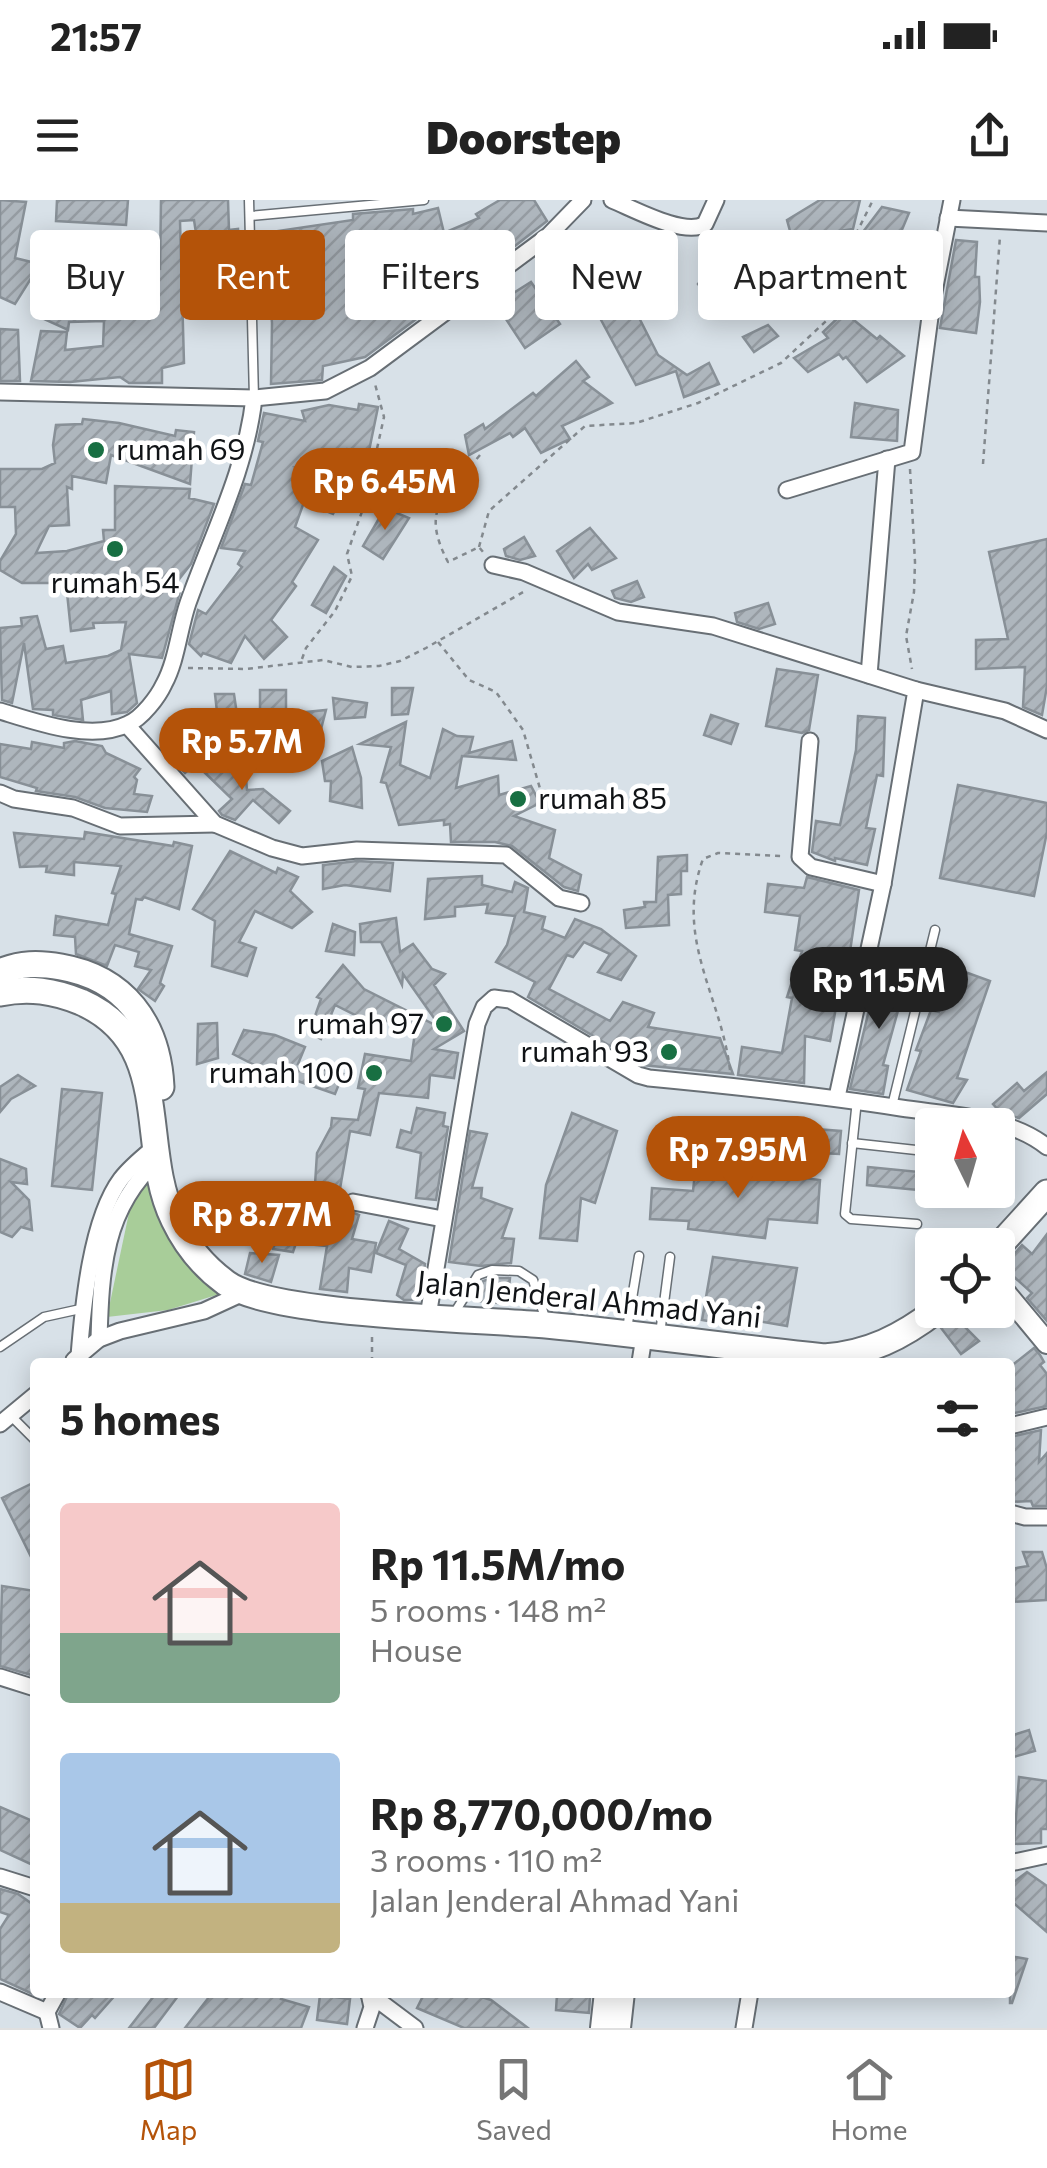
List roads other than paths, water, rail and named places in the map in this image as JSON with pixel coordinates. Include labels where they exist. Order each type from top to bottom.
[{"type":"highway","points":[[0,972],[25,964],[56,966],[100,978],[124,994],[153,1042],[161,1097],[156,1144]]},
{"type":"highway","points":[[0,992],[44,990],[102,1012],[125,1032],[140,1059],[172,1218],[212,1273],[241,1294]]},
{"type":"highway","points":[[1015,1228],[1047,1193]]},
{"type":"highway","name":"Jalan Jenderal Ahmad Yani","points":[[241,1294],[318,1307],[548,1326],[642,1343],[825,1358]]},
{"type":"highway","name":"Jalan Jenderal Ahmad Yani","points":[[840,1358],[888,1342],[915,1324]]},
{"type":"main road","points":[[602,2028],[605,1998]]},
{"type":"main road","points":[[619,2028],[622,1998]]},
{"type":"street","points":[[0,392],[254,398],[311,395],[370,368],[548,236],[584,200]]},
{"type":"street","points":[[612,200],[678,226],[695,228],[706,224],[716,200]]},
{"type":"street","points":[[787,490],[912,452],[932,302],[952,200]]},
{"type":"street","points":[[948,218],[1047,223]]},
{"type":"street","points":[[0,711],[76,729],[126,725],[160,692],[196,580],[245,450],[254,398]]},
{"type":"street","points":[[869,676],[886,460]]},
{"type":"street","points":[[493,565],[543,580],[618,612],[712,626],[916,690],[1005,712],[1047,730]]},
{"type":"street","points":[[836,1096],[883,884],[916,690]]},
{"type":"street","points":[[126,725],[214,824]]},
{"type":"street","points":[[810,741],[800,857],[811,867],[883,884]]},
{"type":"street","points":[[0,792],[14,800],[73,808],[120,826],[214,824],[302,856],[358,850],[506,855],[559,898],[580,903]]},
{"type":"street","points":[[440,1317],[443,1219],[477,1024],[484,1007],[494,998],[510,1000],[638,1075],[836,1096],[915,1112]]},
{"type":"street","points":[[1015,1129],[1047,1147]]},
{"type":"street","points":[[99,1339],[104,1262],[126,1194],[156,1144]]},
{"type":"street","points":[[75,1358],[96,1245],[115,1189],[156,1144]]},
{"type":"street","points":[[354,1202],[443,1219]]},
{"type":"street","points":[[76,1358],[99,1339],[133,1326],[204,1312],[241,1294]]},
{"type":"street","points":[[1015,1304],[1047,1343]]},
{"type":"street","points":[[5,1420],[30,1398]]},
{"type":"street","points":[[1015,1425],[1047,1418]]},
{"type":"street","points":[[1015,1515],[1047,1517]]},
{"type":"street","points":[[0,1677],[30,1686]]},
{"type":"street","points":[[1015,1863],[1047,1856]]},
{"type":"street","points":[[0,1876],[30,1886]]},
{"type":"street","points":[[0,1992],[49,2020]]},
{"type":"street","points":[[365,2028],[372,2007],[369,1998]]},
{"type":"street","points":[[372,1998],[415,2028]]},
{"type":"street","points":[[744,2028],[749,1998]]},
{"type":"lane","points":[[249,200],[254,398]]},
{"type":"lane","points":[[250,216],[424,200]]},
{"type":"lane","points":[[892,1106],[935,930]]},
{"type":"lane","points":[[857,1100],[846,1216],[917,1224]]},
{"type":"lane","points":[[852,1143],[915,1150]]},
{"type":"lane","points":[[639,1256],[642,1343]]},
{"type":"lane","points":[[642,1343],[670,1257]]},
{"type":"lane","points":[[440,1317],[478,1276],[492,1270],[520,1271],[533,1280],[548,1326]]},
{"type":"lane","points":[[0,1347],[44,1317],[100,1305]]},
{"type":"lane","points":[[5,1420],[30,1437]]},
{"type":"place","name":"rumah 69","points":[[96,450]]},
{"type":"place","name":"rumah 54","points":[[115,549]]},
{"type":"place","name":"rumah 85","points":[[518,799]]},
{"type":"place","name":"rumah 97","points":[[444,1024]]},
{"type":"place","name":"rumah 93","points":[[669,1052]]},
{"type":"place","name":"rumah 100","points":[[374,1073]]}]
